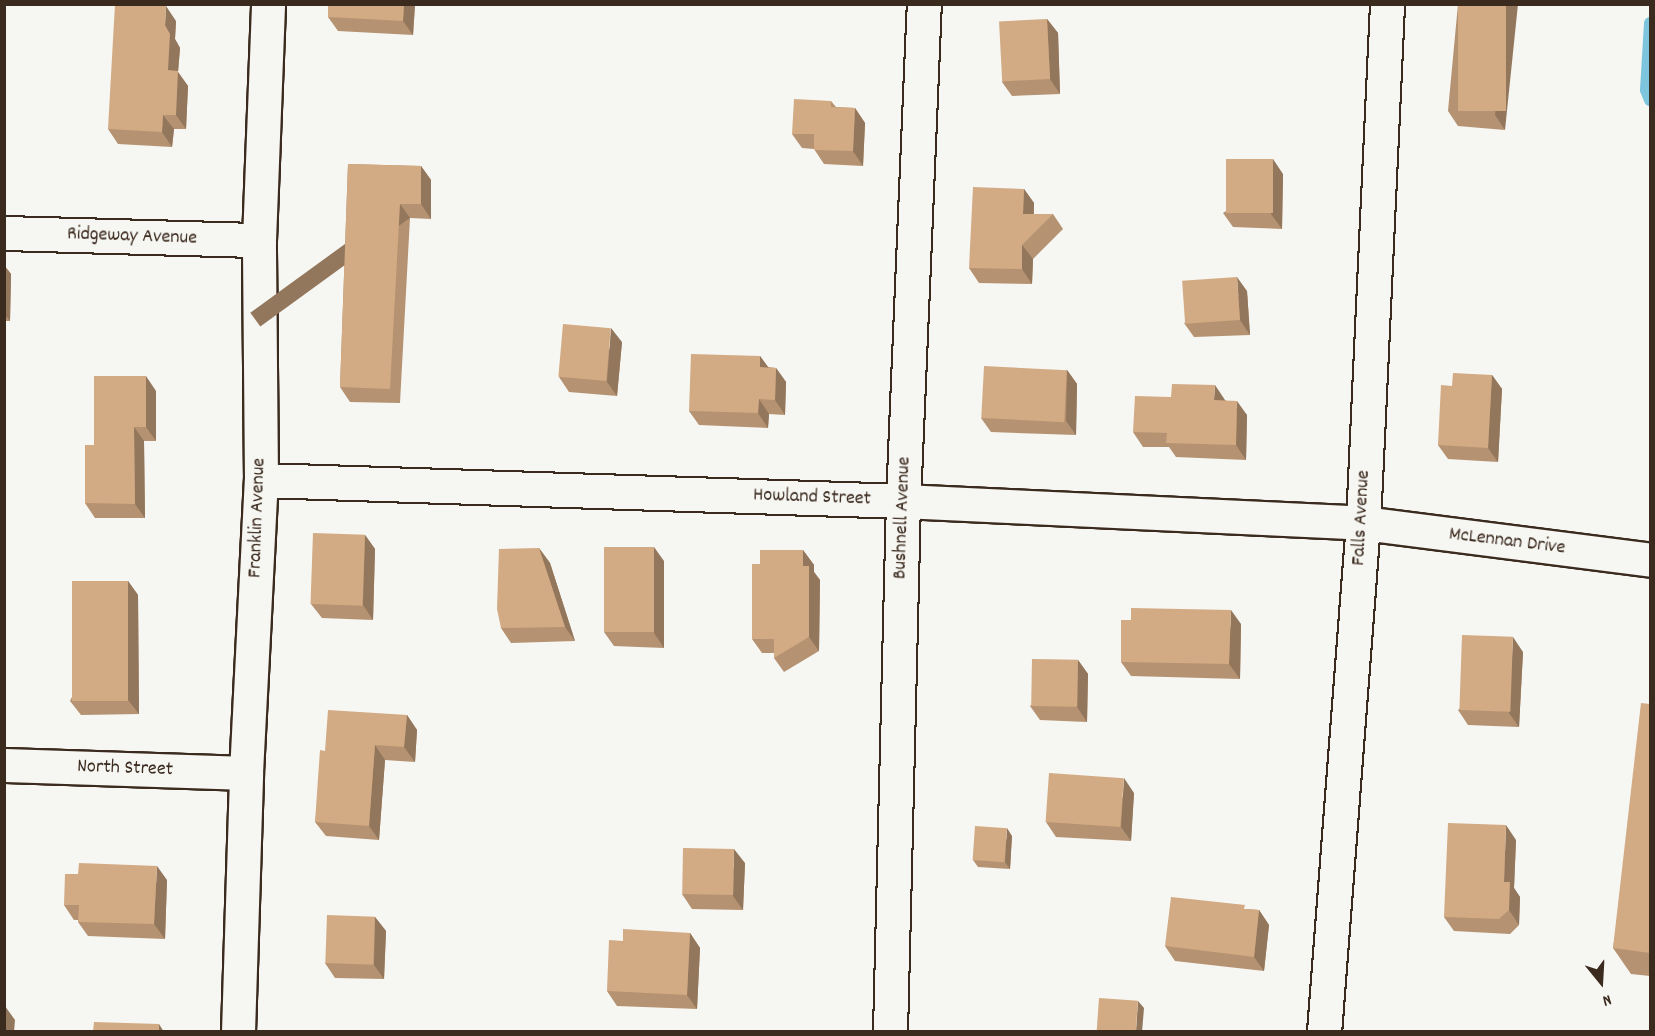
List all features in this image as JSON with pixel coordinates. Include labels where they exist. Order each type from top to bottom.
[{"type":"street","name":"Franklin Avenue","points":[[238,1032],[246,772],[261,480],[259,240],[268,4]]},
{"type":"street","name":"Bushnell Avenue","points":[[890,1032],[903,501],[924,4]]},
{"type":"street","name":"Falls Avenue","points":[[1324,1032],[1363,523],[1387,4]]},
{"type":"street","name":"Ridgeway Avenue","points":[[4,233],[259,240]]},
{"type":"street","name":"Howland Street","points":[[261,480],[903,501],[1363,523]]},
{"type":"street","name":"McLennan Drive","points":[[1363,523],[1650,560]]},
{"type":"street","name":"North Street","points":[[4,765],[246,772]]},
{"type":"building","points":[[115,4],[166,6],[165,25],[170,34],[168,70],[178,71],[176,115],[163,115],[162,132],[108,129]]},
{"type":"building","points":[[328,4],[404,4],[403,21],[328,17]]},
{"type":"building","points":[[1458,4],[1506,4],[1506,111],[1458,111]]},
{"type":"building","points":[[1047,19],[1050,79],[1002,81],[999,22]]},
{"type":"building","points":[[794,99],[831,101],[831,107],[855,108],[853,151],[814,150],[814,134],[792,134]]},
{"type":"building","points":[[1226,159],[1273,159],[1273,213],[1226,213]]},
{"type":"building","points":[[348,164],[421,166],[421,204],[400,204],[390,389],[340,387]]},
{"type":"building","points":[[973,187],[1024,189],[1023,214],[1053,214],[1022,245],[1022,269],[969,268]]},
{"type":"building","points":[[1237,277],[1240,320],[1185,324],[1182,281]]},
{"type":"building","points":[[563,324],[611,328],[606,381],[558,377]]},
{"type":"building","points":[[691,354],[760,356],[760,367],[776,368],[775,400],[759,399],[758,413],[689,411]]},
{"type":"building","points":[[984,366],[1067,370],[1064,422],[981,418]]},
{"type":"building","points":[[1453,373],[1492,375],[1488,448],[1438,445],[1441,385],[1452,386]]},
{"type":"building","points":[[94,376],[146,376],[146,427],[134,427],[135,504],[85,503],[85,445],[94,445]]},
{"type":"building","points":[[1172,384],[1215,385],[1214,400],[1237,401],[1236,445],[1166,443],[1167,433],[1133,432],[1135,396],[1171,397]]},
{"type":"building","points":[[313,533],[365,535],[362,606],[311,604]]},
{"type":"building","points":[[604,547],[654,547],[654,632],[604,632]]},
{"type":"building","points":[[539,548],[565,627],[501,628],[497,609],[499,549]]},
{"type":"building","points":[[760,550],[803,550],[803,566],[809,566],[809,637],[774,658],[774,639],[752,639],[752,564],[760,564]]},
{"type":"building","points":[[72,581],[128,581],[128,701],[72,701]]},
{"type":"building","points":[[1131,608],[1231,610],[1229,664],[1121,662],[1121,620],[1131,620]]},
{"type":"building","points":[[1462,635],[1513,637],[1510,712],[1459,710]]},
{"type":"building","points":[[1032,659],[1078,660],[1077,707],[1031,706]]},
{"type":"building","points":[[1641,703],[1650,704],[1650,953],[1613,948]]},
{"type":"building","points":[[328,710],[407,715],[404,747],[375,745],[369,826],[315,822],[320,750],[325,751]]},
{"type":"building","points":[[1049,773],[1124,778],[1120,827],[1046,822]]},
{"type":"building","points":[[1448,823],[1506,825],[1504,882],[1510,882],[1509,910],[1499,919],[1444,917]]},
{"type":"building","points":[[975,826],[1007,828],[1005,862],[973,860]]},
{"type":"building","points":[[683,848],[734,849],[733,895],[682,894]]},
{"type":"building","points":[[79,863],[157,866],[154,924],[78,922],[79,905],[64,905],[65,874],[78,874]]},
{"type":"building","points":[[1171,897],[1245,905],[1244,909],[1259,910],[1254,957],[1165,946]]},
{"type":"building","points":[[327,915],[375,917],[373,965],[325,963]]},
{"type":"building","points":[[623,929],[690,933],[687,995],[607,991],[609,940],[623,941]]},
{"type":"building","points":[[1099,998],[1138,1001],[1136,1032],[1097,1031]]},
{"type":"building","points":[[94,1022],[159,1024],[159,1032],[93,1032]]},
{"type":"waterway","points":[[1650,23],[1646,90],[1650,100]]}]
